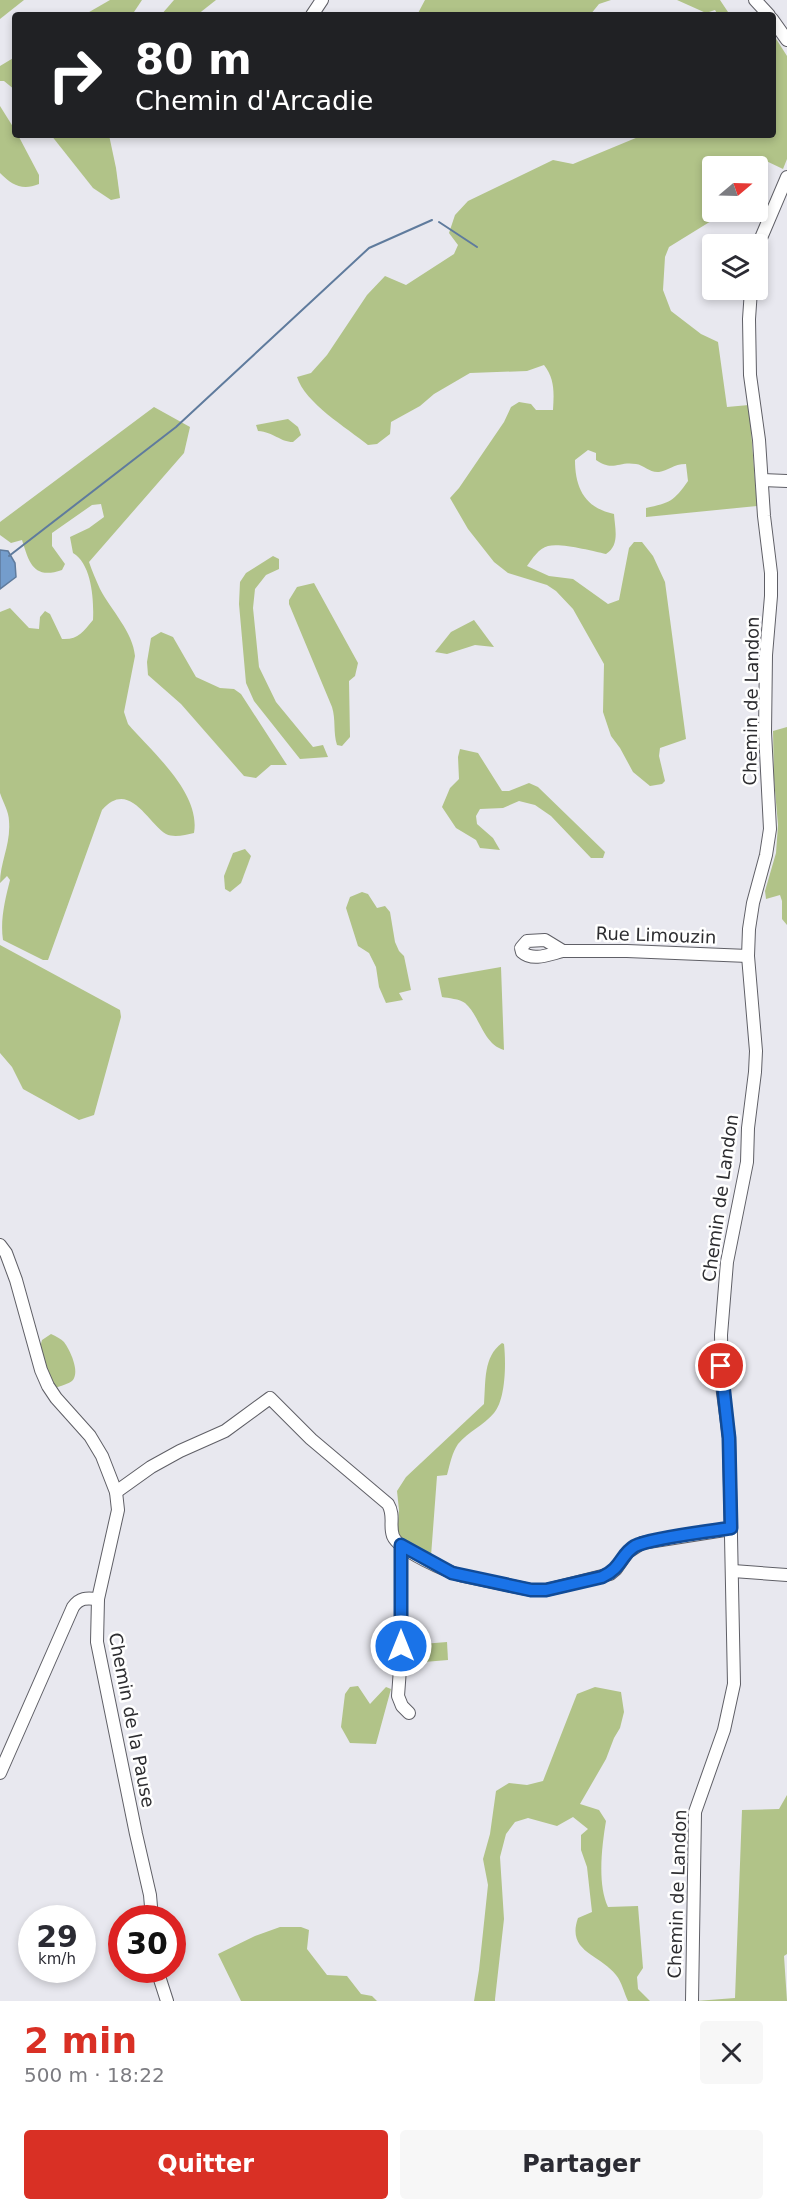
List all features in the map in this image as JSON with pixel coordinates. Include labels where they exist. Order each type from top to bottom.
[{"type":"street","points":[[755,0],[767,12]]},
{"type":"street","points":[[776,25],[787,40]]},
{"type":"street","points":[[763,234],[787,177]]},
{"type":"street","name":"Chemin de Landon","points":[[692,2001],[694,1817],[730,1708],[735,1662],[729,1438],[722,1385],[721,1335],[727,1262],[747,1162],[748,1128],[755,1072],[756,1051],[748,956],[753,903],[766,855],[770,829],[765,732],[766,655],[771,596],[762,480],[750,375],[751,300]]},
{"type":"street","points":[[762,480],[787,481]]},
{"type":"street","name":"Rue Limouzin","points":[[563,951],[748,956]]},
{"type":"street","points":[[0,1245],[6,1253],[16,1280],[41,1370],[48,1386],[90,1436],[102,1456],[116,1492],[151,1467],[225,1431],[270,1398],[311,1439],[388,1504],[392,1512],[393,1536],[401,1545],[452,1573],[531,1590],[546,1590],[610,1574],[628,1552],[642,1543],[731,1528]]},
{"type":"street","name":"Chemin de la Pause","points":[[116,1492],[118,1510],[98,1599],[96,1623],[100,1662],[151,1905]]},
{"type":"street","points":[[401,1545],[401,1655],[398,1696],[402,1706],[409,1713]]},
{"type":"street","points":[[733,1571],[787,1575]]},
{"type":"street","points":[[0,1773],[73,1607],[76,1602],[85,1598],[98,1599]]},
{"type":"street","points":[[161,1983],[167,2001]]},
{"type":"green space","points":[[0,0],[24,0],[0,19]]},
{"type":"green space","points":[[110,0],[142,0],[134,12],[89,12]]},
{"type":"green space","points":[[174,0],[216,0],[201,12],[164,12]]},
{"type":"green space","points":[[425,0],[611,0],[599,4],[592,12],[419,12]]},
{"type":"green space","points":[[677,0],[720,0],[728,12],[715,10],[704,12]]},
{"type":"green space","points":[[776,39],[787,56],[787,159],[783,169],[768,162],[768,156],[702,156],[702,222],[710,222],[669,247],[665,257],[663,290],[671,311],[701,334],[718,342],[727,407],[749,405],[757,506],[646,517],[646,508],[671,500],[683,488],[688,481],[686,464],[659,472],[630,463],[611,466],[596,460],[596,453],[588,450],[575,460],[577,479],[589,502],[614,514],[616,536],[613,546],[606,554],[569,546],[548,546],[539,551],[527,566],[549,576],[573,579],[608,604],[619,600],[629,548],[634,542],[642,542],[653,556],[665,582],[686,739],[660,748],[659,756],[665,781],[662,784],[650,786],[633,772],[611,736],[603,712],[604,664],[573,609],[547,585],[508,573],[494,562],[468,529],[450,498],[504,422],[511,407],[519,402],[531,404],[536,410],[553,410],[552,381],[544,365],[527,371],[470,373],[391,422],[390,434],[377,444],[368,445],[317,405],[301,387],[297,377],[311,373],[327,355],[367,295],[385,276],[406,285],[454,254],[458,245],[449,233],[455,215],[468,201],[553,160],[573,164],[636,138],[776,138]]},
{"type":"green space","points":[[12,59],[12,88],[4,81],[0,81],[0,66]]},
{"type":"green space","points":[[0,106],[12,125],[12,138],[20,138],[39,175],[39,184],[27,187],[18,186],[0,173]]},
{"type":"green space","points":[[53,138],[110,138],[120,198],[111,200],[93,188]]},
{"type":"green space","points":[[154,407],[190,427],[184,453],[89,562],[100,589],[126,630],[133,647],[135,656],[124,712],[128,724],[183,788],[194,818],[194,833],[176,836],[166,834],[137,806],[121,799],[112,802],[102,810],[48,960],[43,960],[3,940],[2,932],[10,880],[7,876],[0,883],[9,821],[0,793],[0,612],[10,608],[29,628],[39,629],[40,617],[45,611],[50,614],[62,639],[76,637],[83,632],[93,620],[92,593],[88,574],[79,558],[73,553],[70,537],[89,528],[104,517],[101,504],[92,505],[52,533],[52,546],[65,564],[62,570],[44,573],[38,571],[30,562],[22,540],[11,543],[0,535],[0,522]]},
{"type":"green space","points":[[288,419],[298,427],[301,435],[293,442],[258,431],[256,425]]},
{"type":"green space","points":[[273,556],[279,559],[279,569],[266,575],[255,589],[253,608],[259,667],[276,702],[313,747],[323,745],[328,757],[300,759],[254,701],[246,683],[239,604],[240,582],[246,573]]},
{"type":"green space","points":[[314,583],[358,663],[355,676],[349,681],[350,737],[342,746],[337,745],[332,707],[289,604],[297,587]]},
{"type":"green space","points":[[474,620],[494,647],[475,645],[447,654],[435,652],[451,632]]},
{"type":"green space","points":[[161,632],[173,637],[196,677],[220,688],[234,689],[241,694],[287,765],[271,765],[256,778],[244,776],[181,704],[148,675],[147,662],[151,638]]},
{"type":"green space","points":[[787,727],[787,925],[782,919],[780,895],[766,899],[765,891],[776,853],[778,825],[773,731]]},
{"type":"green space","points":[[460,749],[478,753],[502,791],[509,791],[529,783],[538,787],[605,852],[603,858],[591,858],[551,816],[535,805],[519,801],[503,808],[480,809],[476,816],[477,824],[493,838],[500,850],[480,848],[476,840],[456,828],[442,807],[450,788],[459,779]]},
{"type":"green space","points":[[245,849],[251,856],[241,883],[230,892],[225,889],[224,876],[233,853]]},
{"type":"green space","points":[[362,892],[368,894],[377,908],[385,906],[390,912],[395,942],[404,956],[411,990],[399,993],[403,1000],[386,1003],[379,987],[376,967],[369,953],[358,946],[346,908],[350,897]]},
{"type":"green space","points":[[0,945],[120,1010],[121,1017],[94,1115],[79,1120],[23,1089],[12,1067],[0,1053]]},
{"type":"green space","points":[[501,967],[504,1050],[497,1047],[486,1036],[465,1003],[442,997],[438,978]]},
{"type":"green space","points":[[51,1334],[64,1342],[75,1371],[73,1380],[55,1388],[44,1365],[41,1352],[42,1340]]},
{"type":"green space","points":[[502,1343],[505,1352],[505,1370],[498,1407],[490,1417],[458,1444],[447,1475],[437,1476],[431,1556],[404,1544],[397,1537],[399,1510],[397,1491],[406,1477],[484,1404],[488,1362]]},
{"type":"green space","points":[[447,1642],[448,1660],[412,1663],[410,1645]]},
{"type":"green space","points":[[358,1686],[370,1704],[386,1687],[391,1689],[376,1744],[350,1743],[341,1727],[345,1694],[350,1687]]},
{"type":"green space","points":[[595,1687],[621,1692],[624,1712],[620,1728],[606,1759],[580,1804],[599,1810],[606,1821],[601,1876],[608,1907],[638,1906],[643,1968],[637,1977],[638,1989],[650,2001],[628,2001],[616,1975],[587,1951],[577,1938],[578,1918],[592,1912],[587,1867],[581,1850],[581,1835],[588,1829],[573,1817],[557,1826],[528,1818],[515,1822],[506,1834],[500,1857],[504,1919],[495,2001],[474,2001],[488,1885],[483,1859],[490,1834],[496,1791],[509,1783],[527,1785],[543,1781],[577,1694]]},
{"type":"green space","points":[[787,1795],[787,1954],[784,1956],[787,2001],[696,2001],[735,1998],[742,1810],[779,1809]]},
{"type":"green space","points":[[280,1927],[301,1927],[309,1930],[307,1949],[327,1975],[347,1976],[361,1994],[372,1996],[377,2001],[241,2001],[218,1954]]},
{"type":"water","points":[[0,550],[8,551],[15,563],[16,577],[0,589]]},
{"type":"waterway","points":[[9,556],[176,427],[369,248],[432,220]]},
{"type":"waterway","points":[[439,222],[477,247]]},
{"type":"route","points":[[401,1646],[401,1545],[452,1573],[531,1590],[546,1590],[610,1574],[628,1552],[642,1543],[731,1528],[729,1438],[721,1366]]}]
